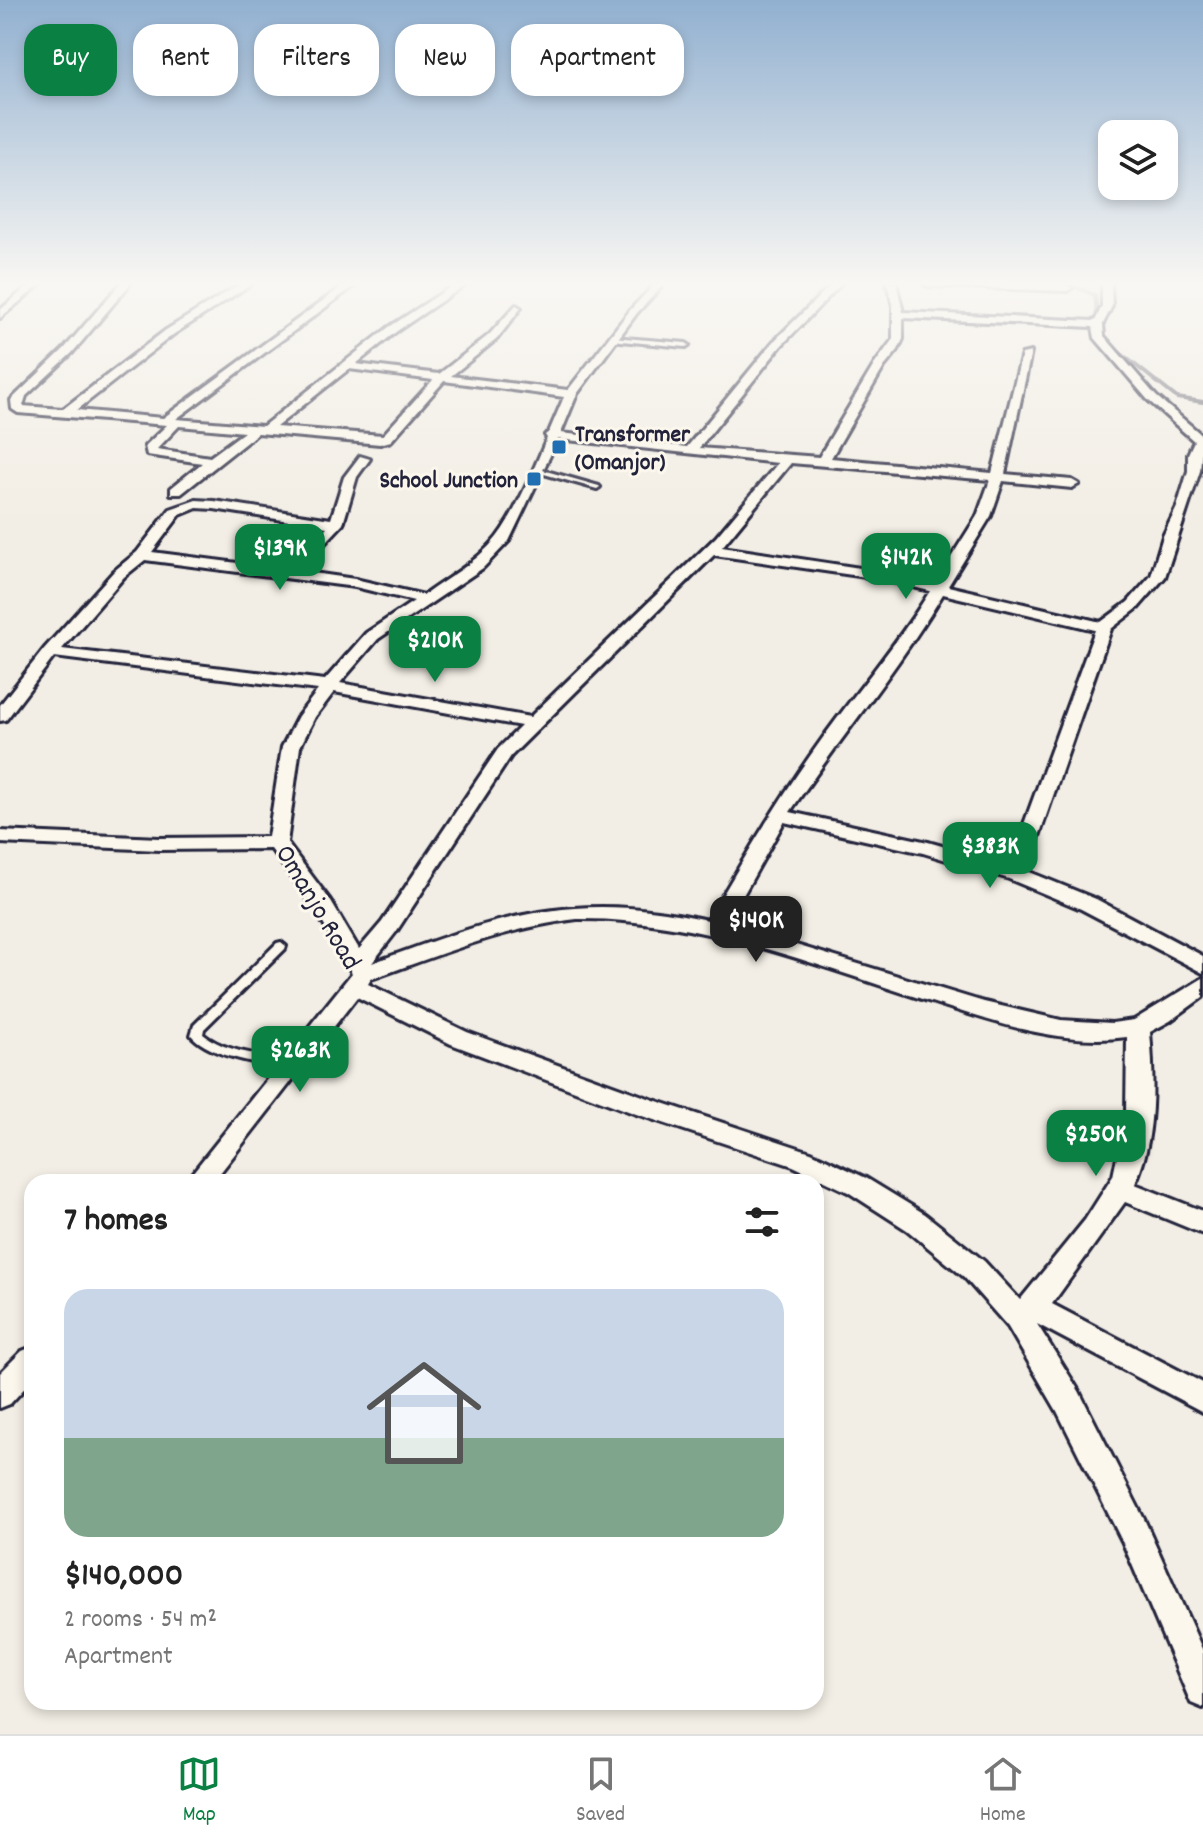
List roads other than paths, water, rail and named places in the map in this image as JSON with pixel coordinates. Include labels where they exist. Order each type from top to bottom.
[{"type":"street","points":[[54,364],[22,394],[16,406],[23,411],[262,429],[369,441],[387,438],[442,377],[459,364]]},
{"type":"street","points":[[66,413],[129,364]]},
{"type":"street","points":[[214,461],[151,452],[151,446],[171,422],[247,364]]},
{"type":"street","points":[[176,491],[351,364]]},
{"type":"street","name":"Omanjo Road","points":[[204,1174],[291,1066],[358,975],[323,905],[277,843],[291,747],[307,716],[372,636],[478,565],[504,538],[539,471],[551,435],[571,394],[593,364]]},
{"type":"street","points":[[690,451],[761,364]]},
{"type":"street","points":[[823,461],[880,364]]},
{"type":"street","points":[[715,926],[778,815],[831,739],[878,682],[940,590],[984,516],[998,476],[1025,364]]},
{"type":"street","points":[[1016,874],[1104,627],[1133,605],[1158,577],[1170,536],[1184,507],[1194,471],[1194,454],[1201,441],[1152,398],[1123,364]]},
{"type":"street","points":[[348,366],[571,394]]},
{"type":"street","points":[[551,435],[786,461],[823,461],[1072,484]]},
{"type":"street","points":[[288,574],[336,524],[347,497],[353,467],[364,459]]},
{"type":"street","points":[[358,975],[504,753],[711,550],[786,461]]},
{"type":"street","points":[[0,716],[50,652],[119,574],[142,555],[175,512],[196,504],[336,524]]},
{"type":"street","points":[[1184,507],[1203,511]]},
{"type":"street","points":[[711,550],[829,565],[1104,627]]},
{"type":"street","points":[[142,555],[355,583],[423,599]]},
{"type":"street","points":[[50,652],[330,686],[533,723]]},
{"type":"street","points":[[778,815],[900,840],[1016,874],[1096,907],[1203,966]]},
{"type":"street","points":[[0,837],[159,844],[277,843]]},
{"type":"street","points":[[358,975],[472,936],[549,916],[605,911],[715,926],[978,1010],[1096,1031],[1138,1027],[1203,986]]},
{"type":"street","points":[[358,975],[459,1038],[631,1102],[802,1159],[857,1185],[916,1222],[1026,1313],[1203,1398]]},
{"type":"street","points":[[1026,1313],[1118,1188],[1130,1163],[1141,1064],[1138,1027]]},
{"type":"street","points":[[1118,1188],[1203,1223]]},
{"type":"street","points":[[1026,1313],[1096,1454],[1203,1691]]},
{"type":"street","points":[[0,1394],[24,1368]]},
{"type":"lane","points":[[539,471],[597,487]]},
{"type":"lane","points":[[281,946],[198,1028],[197,1035],[201,1040],[218,1046],[291,1066]]},
{"type":"waterway","points":[[1134,364],[1177,398],[1203,402]]},
{"type":"place","name":"Transformer (Omanjor)","points":[[559,447]]},
{"type":"place","name":"School Junction","points":[[534,479]]}]
